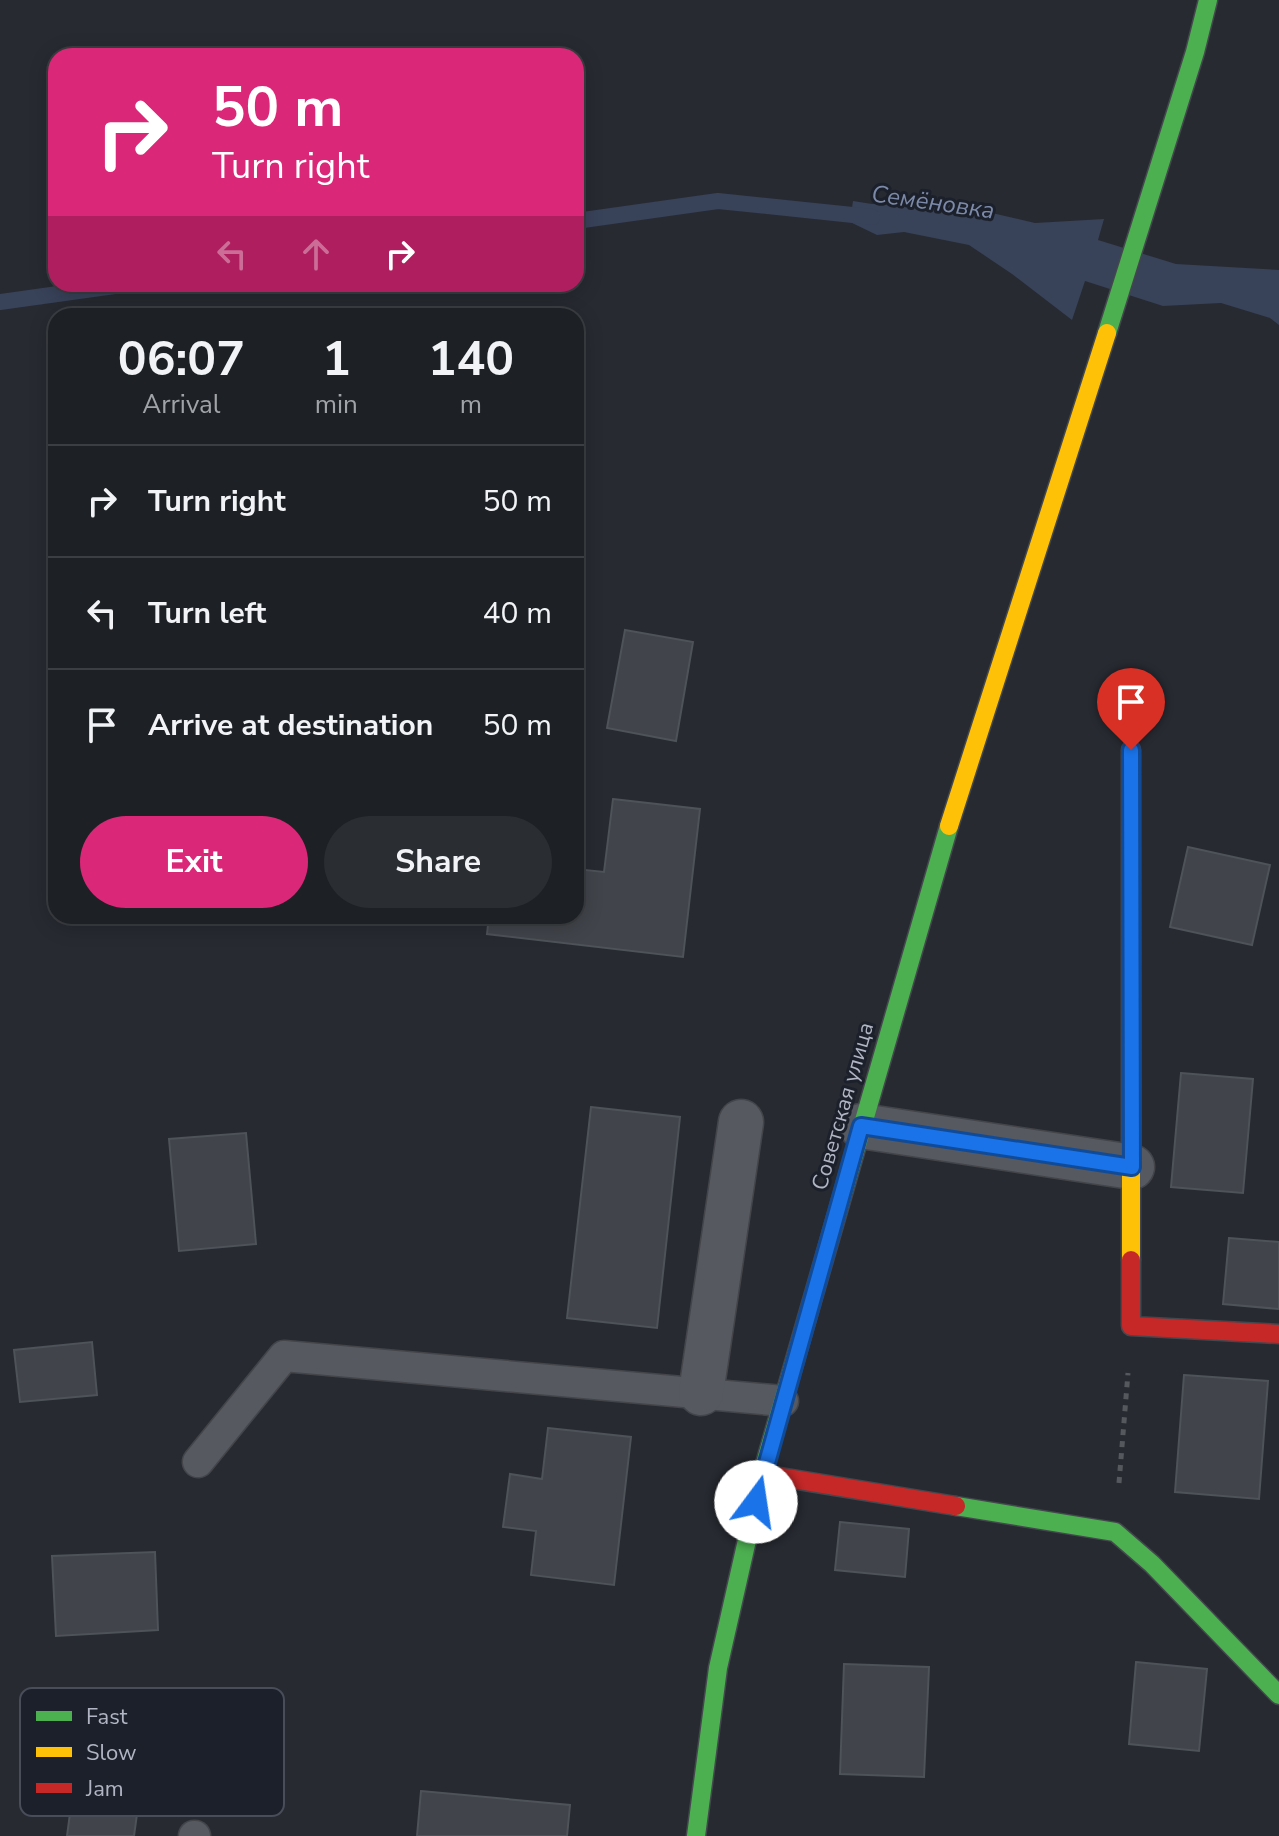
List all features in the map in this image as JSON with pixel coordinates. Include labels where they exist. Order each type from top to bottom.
[{"type":"main road","name":"Советская улица","points":[[696,1836],[718,1668],[762,1474],[935,869],[1161,163],[1208,0]]},
{"type":"main road","points":[[1131,750],[1131,1326],[1279,1334]]},
{"type":"main road","points":[[762,1474],[1115,1532],[1152,1564],[1279,1695]]},
{"type":"street","points":[[701,1393],[741,1122]]},
{"type":"street","points":[[861,1126],[1132,1167]]},
{"type":"lane","points":[[198,1462],[284,1356],[783,1401]]},
{"type":"path","points":[[1115,1532],[1131,1326]]},
{"type":"water","points":[[853,201],[872,204],[922,201],[1035,223],[1104,219],[1098,240],[1176,264],[1279,270],[1279,325],[1270,318],[1221,303],[1163,306],[1085,281],[1072,320],[969,245],[904,232],[877,235],[850,222]]},
{"type":"building","points":[[625,630],[693,642],[676,741],[607,728]]},
{"type":"building","points":[[613,799],[700,809],[683,957],[487,934],[488,924],[584,924],[584,870],[604,872]]},
{"type":"building","points":[[1188,847],[1270,865],[1252,945],[1170,927]]},
{"type":"building","points":[[1181,1073],[1253,1079],[1243,1193],[1171,1187]]},
{"type":"building","points":[[591,1107],[680,1117],[657,1328],[567,1318]]},
{"type":"building","points":[[246,1133],[256,1244],[179,1251],[169,1139]]},
{"type":"building","points":[[1229,1238],[1279,1242],[1279,1309],[1223,1304]]},
{"type":"building","points":[[92,1342],[97,1395],[20,1402],[14,1350]]},
{"type":"building","points":[[1184,1375],[1268,1381],[1259,1499],[1175,1492]]},
{"type":"building","points":[[548,1428],[631,1437],[614,1585],[531,1575],[536,1531],[503,1527],[510,1474],[542,1479]]},
{"type":"building","points":[[840,1522],[909,1529],[905,1577],[835,1570]]},
{"type":"building","points":[[155,1552],[158,1630],[56,1636],[52,1556]]},
{"type":"building","points":[[1136,1662],[1207,1669],[1199,1751],[1129,1744]]},
{"type":"building","points":[[844,1664],[929,1667],[924,1777],[840,1774]]},
{"type":"building","points":[[421,1791],[570,1805],[567,1836],[417,1836]]},
{"type":"building","points":[[70,1816],[137,1816],[134,1836],[67,1836]]},
{"type":"waterway","name":"Семёновка","points":[[584,220],[718,201],[872,217]]},
{"type":"waterway","name":"Семёновка","points":[[0,302],[72,292]]},
{"type":"traffic: fast","points":[[1107,333],[1195,52],[1208,0]]},
{"type":"traffic: fast","points":[[696,1836],[718,1668],[762,1474],[949,826]]},
{"type":"traffic: fast","points":[[956,1506],[1115,1532],[1152,1564],[1279,1695]]},
{"type":"traffic: slow","points":[[949,826],[1107,333]]},
{"type":"traffic: slow","points":[[1131,750],[1131,1260]]},
{"type":"traffic: jam","points":[[1131,1260],[1131,1326],[1279,1334]]},
{"type":"traffic: jam","points":[[762,1474],[956,1506]]},
{"type":"route","points":[[756,1502],[861,1126],[1132,1167],[1131,750]]}]
